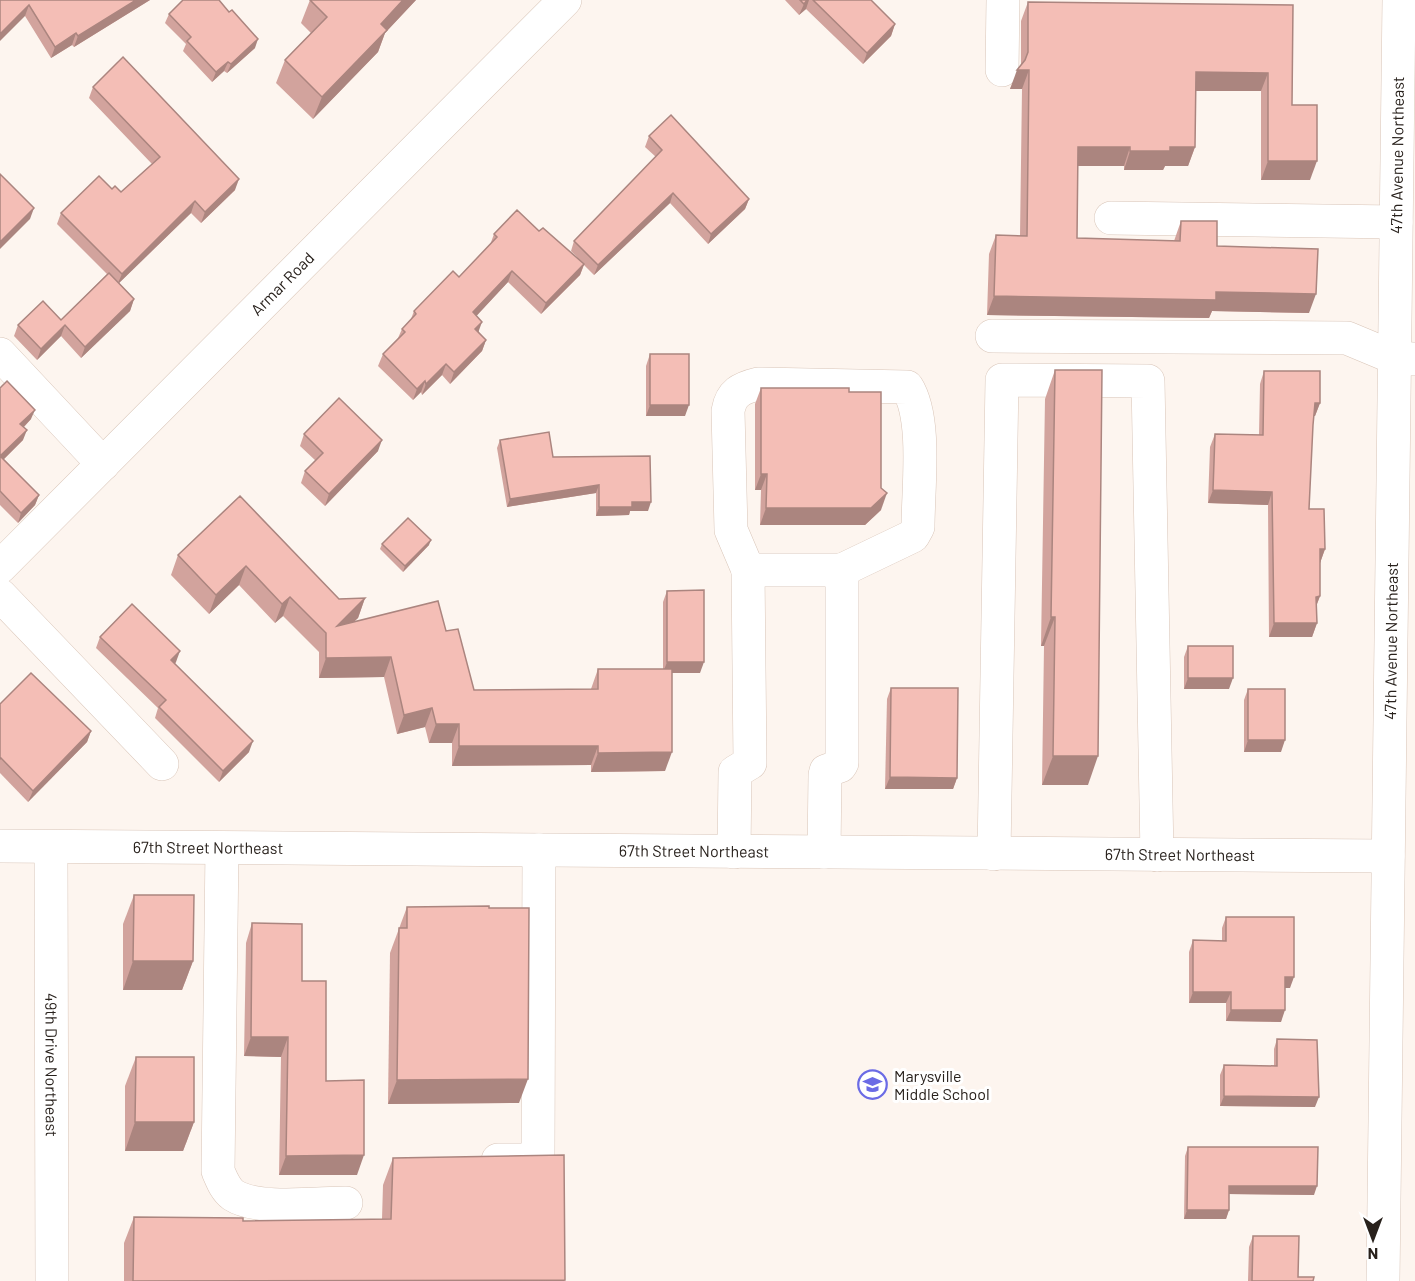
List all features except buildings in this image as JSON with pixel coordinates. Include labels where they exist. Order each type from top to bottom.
[{"type":"street","name":"Armar Road","points":[[0,567],[565,0]]},
{"type":"street","points":[[1002,70],[1003,0]]},
{"type":"street","name":"47th Avenue Northeast","points":[[1383,1281],[1388,856],[1403,614],[1405,358],[1396,222],[1406,103],[1399,0]]},
{"type":"street","points":[[1111,218],[1396,222]]},
{"type":"street","points":[[992,336],[1347,338],[1405,358]]},
{"type":"street","points":[[0,354],[103,464]]},
{"type":"street","points":[[994,854],[1002,380],[1058,380],[1148,381],[1157,855]]},
{"type":"street","points":[[734,852],[735,772],[750,763],[748,570],[734,539],[730,519],[728,411],[730,400],[736,392],[758,384],[906,387],[914,399],[918,419],[918,527],[913,536],[842,570],[748,570]]},
{"type":"street","points":[[824,852],[825,775],[826,771],[842,763],[842,570]]},
{"type":"street","points":[[0,595],[162,764]]},
{"type":"street","name":"67th Street Northeast","points":[[0,846],[1388,856]]},
{"type":"street","name":"49th Drive Northeast","points":[[51,847],[52,1281]]},
{"type":"street","points":[[222,848],[218,1171],[224,1185],[232,1194],[246,1201],[262,1204],[346,1203]]},
{"type":"street","points":[[470,1160],[538,1160],[539,850]]},
{"type":"place","name":"Marysville Middle School","points":[[873,1085]]}]
